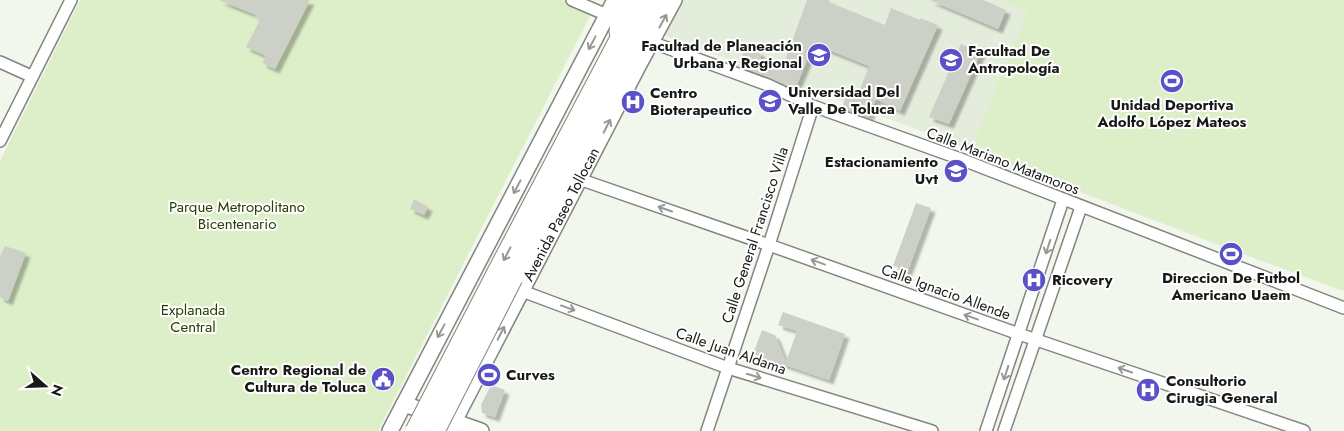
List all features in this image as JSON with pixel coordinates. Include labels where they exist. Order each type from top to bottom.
[{"type":"highway","points":[[618,40],[622,0]]},
{"type":"highway","name":"Avenida Paseo Tollocan","points":[[415,431],[511,281],[618,40],[640,0]]},
{"type":"highway","name":"Avenida Paseo Tollocan","points":[[435,431],[658,0]]},
{"type":"highway","points":[[613,84],[638,66]]},
{"type":"main road","points":[[390,431],[615,0]]},
{"type":"main road","name":"Avenida Paseo Tollocan","points":[[452,427],[473,386],[511,281],[579,179],[674,0]]},
{"type":"main road","points":[[426,361],[430,380],[437,386],[451,390],[473,386]]},
{"type":"main road","points":[[404,404],[452,427],[481,431]]},
{"type":"street","points":[[0,141],[31,76],[71,0]]},
{"type":"street","points":[[572,0],[607,15]]},
{"type":"street","name":"Calle Mariano Matamoros","points":[[651,42],[768,85],[813,106],[958,158],[1344,308]]},
{"type":"street","points":[[0,62],[31,76]]},
{"type":"street","name":"Calle General Francisco Villa","points":[[707,431],[813,106]]},
{"type":"street","name":"Calle Ignacio Allende","points":[[579,179],[769,244],[1035,340],[1304,431]]},
{"type":"street","points":[[986,431],[1063,200]]},
{"type":"street","points":[[1004,431],[1081,207]]},
{"type":"street","name":"Calle Juan Aldama","points":[[511,281],[728,368],[932,431]]},
{"type":"shaded area","name":"Unidad Deportiva Adolfo López Mateos","points":[[682,0],[1344,0],[1344,291],[663,35]]},
{"type":"green space","name":"Parque Metropolitano Bicentenario","points":[[80,0],[562,0],[592,12],[378,431],[0,431],[0,161]]},
{"type":"green space","name":"Unidad Deportiva Adolfo López Mateos","points":[[999,0],[1344,0],[1344,291],[971,150],[1028,12]]},
{"type":"building","points":[[219,0],[310,0],[275,69],[262,63],[266,56],[246,47],[260,20],[254,17],[256,15]]},
{"type":"building","points":[[807,0],[830,0],[829,2],[885,25],[891,8],[938,25],[900,111],[876,99],[869,117],[842,107],[847,94],[857,98],[869,66],[814,44],[795,89],[738,66],[746,47],[760,52],[761,61],[782,69]]},
{"type":"building","points":[[930,0],[983,0],[1006,10],[998,29]]},
{"type":"building","points":[[961,44],[981,52],[949,124],[929,117]]},
{"type":"building","points":[[414,199],[428,207],[424,215],[410,209]]},
{"type":"building","points":[[916,203],[931,208],[907,273],[893,266]]},
{"type":"building","points":[[5,246],[26,253],[8,301],[0,297],[0,256]]},
{"type":"building","points":[[783,312],[845,334],[829,380],[753,354],[762,330],[775,335],[786,362],[797,331],[778,325]]},
{"type":"building","points":[[491,385],[505,390],[495,417],[482,413],[481,405]]},
{"type":"place","name":"Facultad de Planeación Urbana y Regional","points":[[819,55]]},
{"type":"place","name":"Facultad De Antropología","points":[[951,60]]},
{"type":"place","name":"Unidad Deportiva Adolfo López Mateos","points":[[1172,81]]},
{"type":"place","name":"Universidad Del Valle De Toluca","points":[[770,101]]},
{"type":"place","name":"Centro Bioterapeutico","points":[[633,102]]},
{"type":"place","name":"Estacionamiento Uvt","points":[[956,171]]},
{"type":"place","name":"Direccion De Futbol Americano Uaem","points":[[1231,254]]},
{"type":"place","name":"Ricovery","points":[[1034,280]]},
{"type":"place","name":"Curves","points":[[489,375]]},
{"type":"place","name":"Centro Regional de Cultura de Toluca","points":[[383,379]]},
{"type":"place","name":"Consultorio Cirugia General","points":[[1148,390]]},
{"type":"park label","name":"Explanada Central","points":[[193,318]]}]
